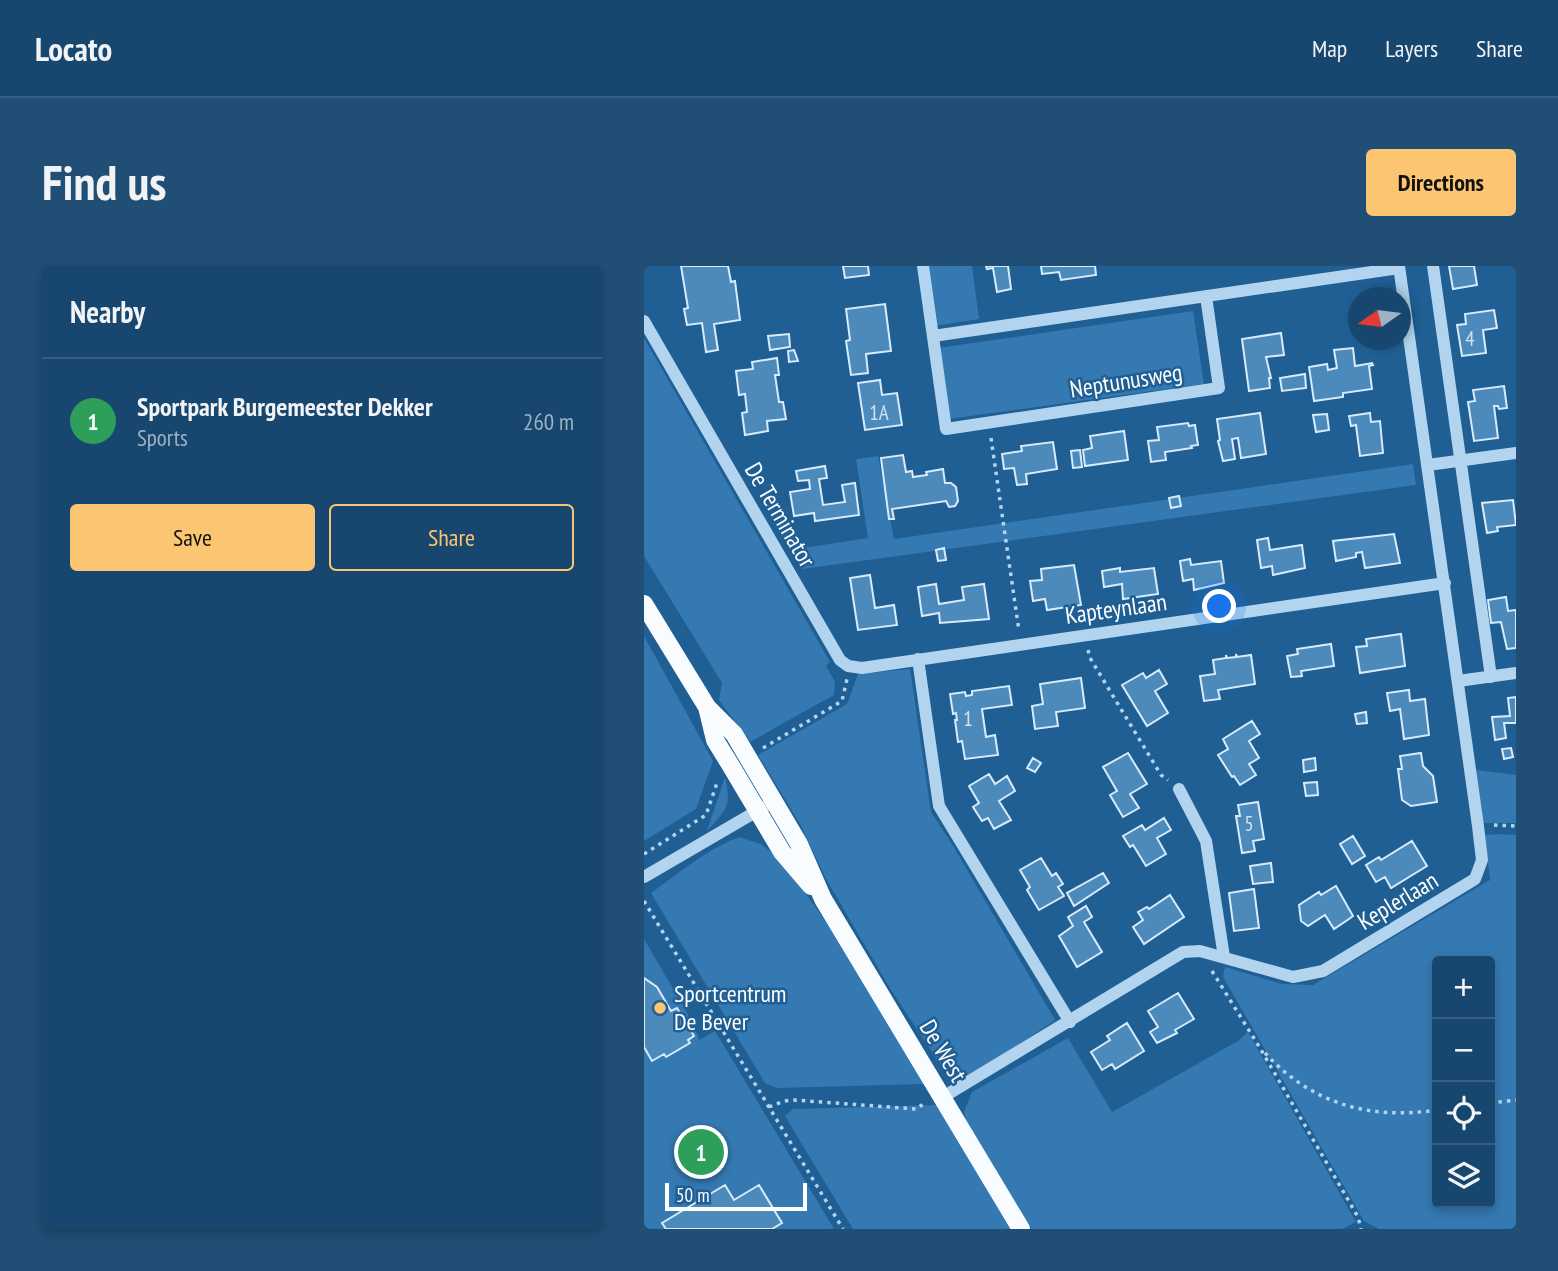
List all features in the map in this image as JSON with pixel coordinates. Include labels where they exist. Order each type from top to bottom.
[{"type":"main road","name":"De West","points":[[644,604],[706,706],[734,734],[799,844],[823,899],[1021,1229]]},
{"type":"main road","name":"De West","points":[[706,706],[715,740],[757,811],[782,852],[823,899]]},
{"type":"street","points":[[923,266],[933,336],[1399,267]]},
{"type":"street","points":[[1433,266],[1491,677]]},
{"type":"street","name":"Keplerlaan","points":[[1200,951],[1293,977],[1323,971],[1475,879],[1482,860],[1399,267]]},
{"type":"street","name":"Neptunusweg","points":[[933,336],[946,429],[1219,388],[1206,296]]},
{"type":"street","name":"De Terminator","points":[[644,321],[840,660],[848,666]]},
{"type":"street","points":[[1428,465],[1516,453]]},
{"type":"street","name":"Kapteynlaan","points":[[918,659],[1445,583]]},
{"type":"street","points":[[848,666],[862,668],[918,659],[939,806],[1070,1022]]},
{"type":"street","points":[[1458,681],[1516,673]]},
{"type":"street","points":[[1178,789],[1206,841],[1224,957]]},
{"type":"street","points":[[644,877],[774,801]]},
{"type":"street","points":[[943,1097],[1183,952],[1200,951]]},
{"type":"path","points":[[989,422],[1020,644]]},
{"type":"path","points":[[1083,635],[1090,658],[1161,775],[1178,789]]},
{"type":"path","points":[[747,757],[842,701],[848,666]]},
{"type":"path","points":[[644,854],[706,815],[719,777],[731,766]]},
{"type":"path","points":[[1478,826],[1516,826]]},
{"type":"path","points":[[644,901],[843,1229]]},
{"type":"path","points":[[1200,951],[1359,1217],[1361,1229]]},
{"type":"path","points":[[1260,1048],[1293,1079],[1335,1103],[1350,1108],[1395,1113],[1432,1110]]},
{"type":"path","points":[[769,1107],[795,1100],[916,1109],[931,1100],[943,1097]]},
{"type":"path","points":[[1495,1103],[1516,1100]]},
{"type":"shaded area","points":[[927,266],[972,266],[979,319],[935,326]]},
{"type":"shaded area","points":[[1193,311],[1204,384],[948,419],[938,348]]},
{"type":"shaded area","points":[[644,338],[830,662],[826,666],[835,682],[834,695],[750,742],[719,700],[722,683],[644,556]]},
{"type":"shaded area","points":[[878,456],[894,539],[1413,464],[1416,485],[802,569],[791,550],[868,538],[856,459]]},
{"type":"shaded area","points":[[644,636],[713,761],[696,809],[644,841]]},
{"type":"shaded area","points":[[910,669],[931,812],[1055,1020],[980,1071],[958,1077],[947,1075],[891,990],[826,879],[800,824],[758,755],[847,704],[858,674]]},
{"type":"shaded area","points":[[1476,770],[1516,775],[1516,823],[1483,823]]},
{"type":"shaded area","points":[[725,777],[728,795],[726,807],[707,831]]},
{"type":"shaded area","points":[[1485,835],[1516,835],[1516,1229],[1379,1229],[1364,1221],[1223,977],[1225,967],[1282,984],[1313,985],[1490,880]]},
{"type":"shaded area","points":[[739,837],[761,844],[785,863],[829,927],[925,1084],[777,1088],[765,1083],[651,893],[704,855]]},
{"type":"shaded area","points":[[644,939],[693,1023],[699,1040],[715,1031],[834,1229],[644,1229]]},
{"type":"shaded area","points":[[1248,1032],[1356,1222],[1342,1229],[1031,1229],[966,1121],[964,1112],[972,1092],[1068,1038],[1112,1112],[1238,1041]]},
{"type":"shaded area","points":[[937,1105],[1012,1229],[853,1229],[785,1116],[793,1109]]},
{"type":"building","points":[[681,266],[728,266],[731,282],[735,281],[740,320],[714,324],[718,350],[706,352],[702,323],[687,325],[684,309],[688,308]]},
{"type":"building","points":[[843,266],[868,266],[869,275],[845,278]]},
{"type":"building","points":[[986,266],[1008,266],[1011,289],[997,292],[993,268],[987,269]]},
{"type":"building","points":[[1041,266],[1095,266],[1096,275],[1061,280],[1059,272],[1042,274]]},
{"type":"building","points":[[1449,266],[1474,266],[1477,285],[1453,289]]},
{"type":"building","points":[[885,304],[891,351],[866,354],[868,373],[851,375],[846,341],[850,340],[846,309]]},
{"type":"building","points":[[1494,310],[1497,328],[1483,330],[1486,353],[1462,356],[1457,325],[1466,324],[1465,314]]},
{"type":"building","points":[[1281,333],[1284,355],[1266,357],[1271,378],[1270,388],[1249,391],[1242,339]]},
{"type":"building","points":[[789,334],[790,347],[770,350],[768,336]]},
{"type":"building","points":[[794,350],[798,361],[789,362],[788,351]]},
{"type":"building","points":[[1334,350],[1353,350],[1355,366],[1372,363],[1373,365],[1369,366],[1372,389],[1314,401],[1309,367],[1327,364],[1328,370],[1337,368]]},
{"type":"building","points":[[777,358],[779,375],[775,375],[779,402],[783,402],[786,419],[767,421],[768,431],[745,435],[742,413],[747,412],[745,394],[739,395],[736,371],[753,369],[752,362]]},
{"type":"building","points":[[1305,374],[1306,388],[1282,391],[1280,378]]},
{"type":"building","points":[[880,380],[882,395],[897,393],[902,425],[865,430],[858,383]]},
{"type":"building","points":[[1504,386],[1507,408],[1499,409],[1494,406],[1498,438],[1474,441],[1468,402],[1475,401],[1473,390]]},
{"type":"building","points":[[1260,413],[1266,454],[1241,458],[1238,438],[1232,439],[1235,459],[1223,461],[1218,441],[1217,419]]},
{"type":"building","points":[[1370,413],[1371,422],[1380,421],[1383,453],[1360,456],[1356,425],[1351,426],[1349,416]]},
{"type":"building","points":[[1327,414],[1329,430],[1316,432],[1313,415]]},
{"type":"building","points":[[1188,423],[1189,426],[1195,425],[1198,445],[1165,452],[1166,460],[1151,462],[1148,441],[1159,440],[1157,427]]},
{"type":"building","points":[[1124,431],[1128,460],[1085,466],[1083,450],[1092,448],[1090,436]]},
{"type":"building","points":[[1053,442],[1057,469],[1026,474],[1027,484],[1017,485],[1014,468],[1004,469],[1002,454],[1022,451],[1021,446]]},
{"type":"building","points":[[1080,450],[1082,467],[1073,468],[1071,451]]},
{"type":"building","points":[[903,455],[906,472],[912,471],[913,477],[943,469],[945,483],[956,487],[958,501],[955,506],[949,507],[946,501],[892,509],[894,519],[889,519],[881,458]]},
{"type":"building","points":[[825,466],[827,478],[819,479],[823,505],[845,502],[842,485],[855,483],[859,515],[815,521],[814,513],[794,516],[790,492],[810,489],[809,480],[798,481],[796,471]]},
{"type":"building","points":[[1179,496],[1181,506],[1171,508],[1169,498]]},
{"type":"building","points":[[1513,500],[1516,525],[1497,527],[1498,531],[1487,533],[1482,503]]},
{"type":"building","points":[[1394,534],[1400,563],[1365,568],[1362,552],[1356,553],[1356,557],[1336,561],[1333,541]]},
{"type":"building","points":[[1268,538],[1270,550],[1302,545],[1305,568],[1273,575],[1272,566],[1261,568],[1257,540]]},
{"type":"building","points":[[944,548],[946,560],[938,561],[936,550]]},
{"type":"building","points":[[1190,559],[1191,565],[1221,561],[1224,583],[1194,590],[1193,579],[1183,581],[1180,561]]},
{"type":"building","points":[[1074,565],[1081,605],[1047,610],[1045,599],[1033,601],[1030,581],[1042,580],[1041,569]]},
{"type":"building","points":[[1120,568],[1120,572],[1154,568],[1158,594],[1123,599],[1122,584],[1104,587],[1102,571]]},
{"type":"building","points":[[870,575],[875,608],[894,605],[897,625],[858,630],[850,578]]},
{"type":"building","points":[[936,584],[939,604],[964,600],[962,587],[984,584],[989,619],[940,623],[939,613],[922,616],[918,587]]},
{"type":"building","points":[[1506,597],[1508,611],[1516,610],[1516,648],[1507,649],[1501,622],[1491,623],[1488,600]]},
{"type":"building","points":[[1401,634],[1405,666],[1360,673],[1356,647],[1367,646],[1366,639]]},
{"type":"building","points":[[1331,644],[1334,666],[1301,671],[1302,676],[1291,677],[1287,656],[1298,654],[1297,649]]},
{"type":"building","points":[[1236,654],[1237,657],[1251,655],[1255,684],[1218,690],[1220,699],[1204,701],[1200,676],[1215,674],[1213,660],[1226,658],[1226,655],[1227,658],[1236,657]]},
{"type":"building","points":[[1159,670],[1167,684],[1155,691],[1168,713],[1147,726],[1122,685],[1143,673],[1146,678]]},
{"type":"building","points":[[1081,678],[1085,708],[1056,712],[1058,726],[1035,729],[1032,706],[1043,704],[1040,684]]},
{"type":"building","points":[[1009,686],[1012,705],[982,709],[986,737],[995,735],[998,755],[965,759],[962,741],[958,742],[956,713],[953,714],[950,694],[965,692],[966,696],[972,695],[972,691]]},
{"type":"building","points":[[1409,690],[1410,701],[1425,699],[1429,735],[1404,739],[1400,709],[1390,711],[1387,693]]},
{"type":"building","points":[[1516,697],[1516,723],[1504,723],[1506,738],[1495,740],[1492,717],[1510,716],[1508,698]]},
{"type":"building","points":[[1366,712],[1367,723],[1357,724],[1355,714]]},
{"type":"building","points":[[1252,721],[1260,734],[1249,741],[1259,758],[1249,764],[1256,775],[1240,785],[1218,755],[1228,749],[1223,739]]},
{"type":"building","points":[[1511,748],[1513,757],[1504,759],[1502,749]]},
{"type":"building","points":[[1128,753],[1147,784],[1130,794],[1139,808],[1123,817],[1110,795],[1117,791],[1103,767]]},
{"type":"building","points":[[1421,753],[1423,766],[1433,776],[1437,802],[1411,806],[1402,800],[1398,769],[1402,769],[1400,756]]},
{"type":"building","points":[[1033,758],[1041,763],[1035,772],[1027,768]]},
{"type":"building","points":[[1315,758],[1316,770],[1304,772],[1303,760]]},
{"type":"building","points":[[989,774],[995,784],[1007,776],[1015,791],[999,801],[1011,820],[994,829],[988,818],[982,821],[973,807],[979,803],[969,786]]},
{"type":"building","points":[[1317,782],[1318,795],[1306,796],[1304,783]]},
{"type":"building","points":[[1258,802],[1264,839],[1253,841],[1255,851],[1242,853],[1236,816],[1240,816],[1238,805]]},
{"type":"building","points":[[1164,818],[1171,830],[1157,838],[1166,854],[1146,866],[1133,845],[1130,847],[1123,836],[1142,825],[1145,830]]},
{"type":"building","points":[[1353,836],[1365,856],[1352,864],[1340,844]]},
{"type":"building","points":[[1412,841],[1427,866],[1391,888],[1385,877],[1376,882],[1366,865],[1379,857],[1381,860]]},
{"type":"building","points":[[1041,858],[1052,876],[1056,873],[1063,884],[1058,887],[1064,896],[1039,910],[1027,890],[1030,887],[1020,870]]},
{"type":"building","points":[[1271,863],[1273,882],[1253,884],[1250,866]]},
{"type":"building","points":[[1103,873],[1109,883],[1074,906],[1067,893]]},
{"type":"building","points":[[1336,886],[1353,916],[1334,929],[1325,915],[1308,926],[1301,921],[1299,905],[1319,892],[1321,895]]},
{"type":"building","points":[[1254,889],[1259,928],[1234,931],[1229,893]]},
{"type":"building","points":[[1170,895],[1184,917],[1144,944],[1133,927],[1143,920],[1138,912],[1147,907],[1149,909]]},
{"type":"building","points":[[1086,906],[1092,917],[1084,922],[1102,952],[1077,967],[1059,936],[1073,926],[1068,917]]},
{"type":"building","points":[[644,978],[657,987],[671,1011],[677,1008],[694,1036],[688,1040],[690,1043],[666,1057],[664,1054],[652,1061],[644,1047]]},
{"type":"building","points":[[1178,993],[1194,1019],[1175,1030],[1177,1033],[1157,1043],[1150,1032],[1158,1027],[1148,1011]]},
{"type":"building","points":[[1127,1023],[1144,1051],[1115,1069],[1112,1064],[1102,1070],[1091,1052],[1110,1040],[1107,1036]]},
{"type":"building","points":[[725,1185],[734,1200],[759,1185],[782,1223],[772,1229],[666,1229],[662,1223]]},
{"type":"place","name":"Sportcentrum De Bever","points":[[660,1008]]},
{"type":"place","name":"Sportpark Burgemeester Dekker","points":[[701,1152]]}]
